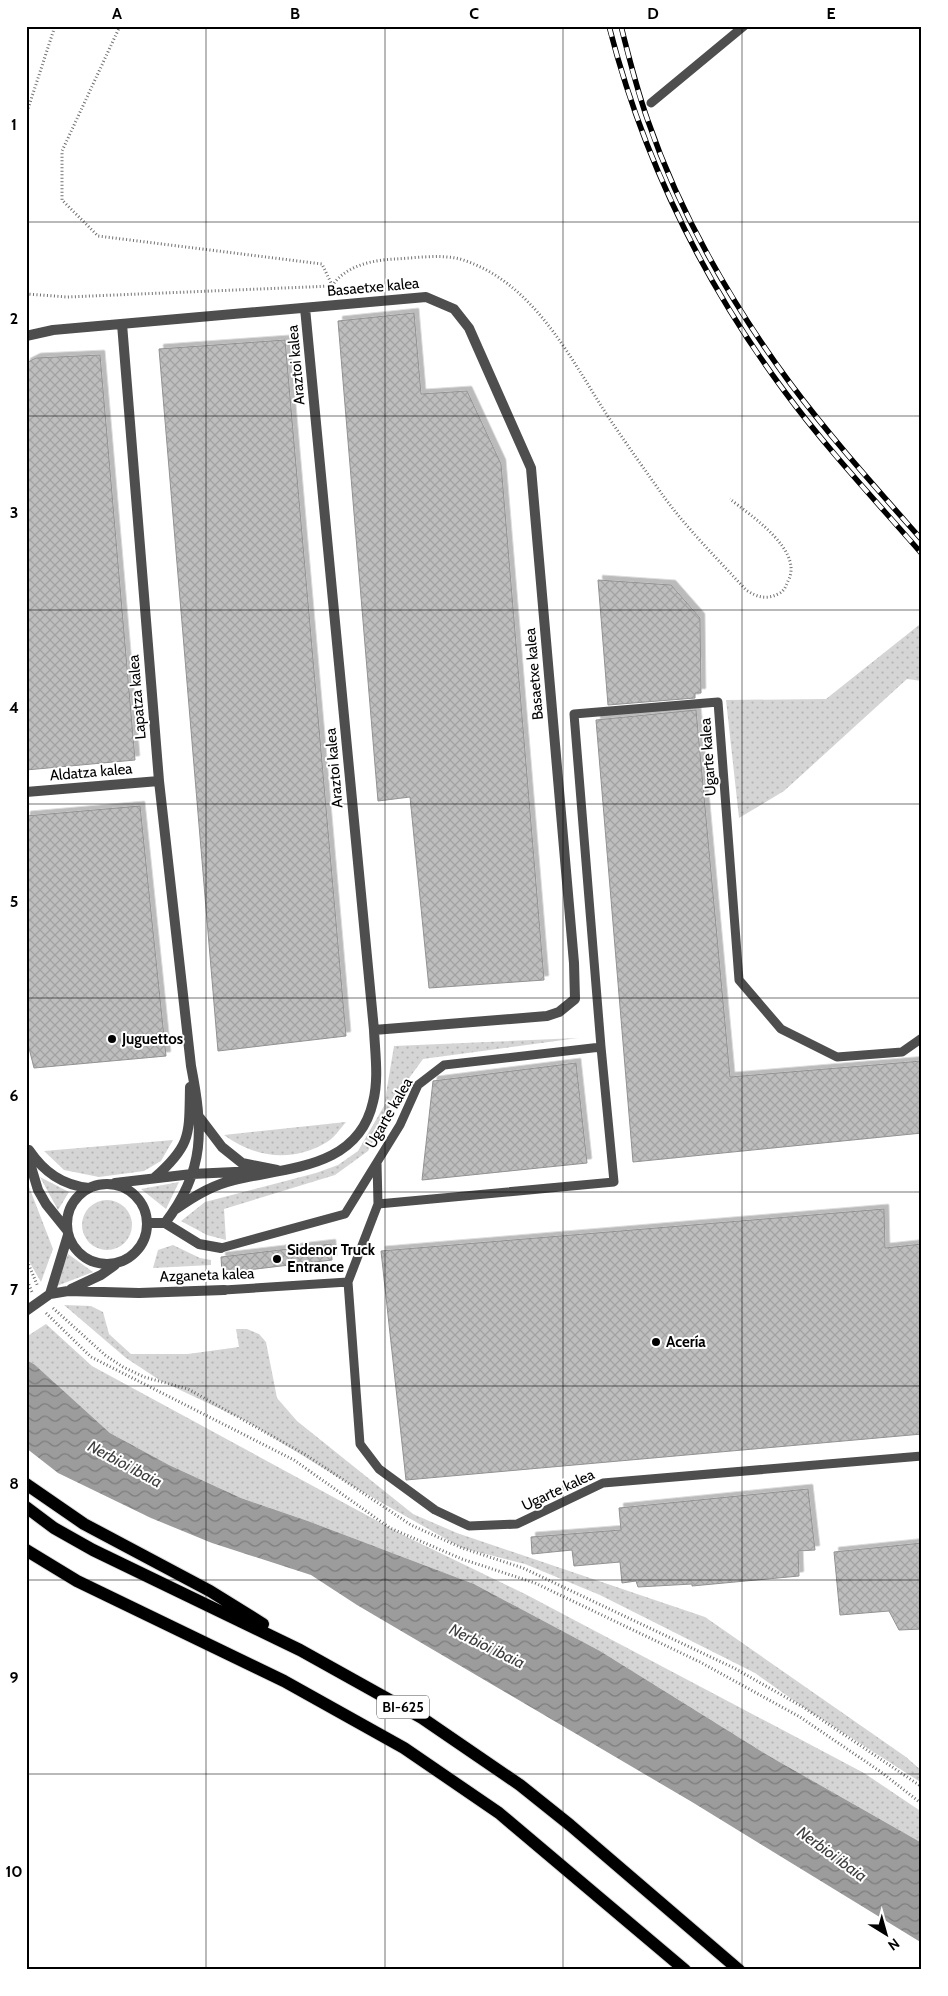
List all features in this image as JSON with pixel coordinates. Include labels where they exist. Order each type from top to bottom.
[{"type":"main road","points":[[26,1484],[84,1524],[210,1591],[361,1683]]},
{"type":"main road","name":"BI-625","points":[[26,1507],[54,1528],[93,1550],[300,1650],[422,1718],[520,1785],[570,1825],[738,1970]]},
{"type":"main road","name":"BI-625","points":[[26,1550],[77,1581],[284,1682],[404,1748],[506,1819],[685,1970]]},
{"type":"street","name":"Basaetxe kalea","points":[[306,308],[426,297],[454,310],[469,328],[531,468],[574,963],[575,999],[560,1012],[547,1016],[374,1030]]},
{"type":"street","points":[[26,336],[53,330],[306,308]]},
{"type":"street","name":"Araztoi kalea","points":[[280,1171],[326,1159],[343,1149],[367,1120],[376,1087],[374,1030],[306,308]]},
{"type":"street","name":"Lapatza kalea","points":[[122,324],[159,781],[191,1066]]},
{"type":"street","name":"Aldatza kalea","points":[[26,792],[159,781]]},
{"type":"street","points":[[112,1184],[123,1187],[137,1197],[146,1211],[148,1223],[165,1223],[176,1209],[198,1156],[200,1117],[191,1066]]},
{"type":"street","points":[[154,1178],[176,1159],[187,1142],[190,1123],[191,1066]]},
{"type":"street","points":[[200,1117],[222,1147],[242,1164],[280,1171]]},
{"type":"street","points":[[26,1148],[50,1174],[74,1187],[89,1188]]},
{"type":"street","points":[[26,1148],[38,1190],[46,1204],[68,1232]]},
{"type":"street","points":[[117,1264],[104,1265],[81,1256],[73,1246],[68,1232],[67,1218],[71,1206],[89,1188],[100,1184],[192,1174],[280,1171]]},
{"type":"street","points":[[176,1209],[217,1185],[280,1171]]},
{"type":"street","name":"Azganeta kalea","points":[[43,1299],[68,1291],[130,1258],[140,1249],[146,1236],[148,1223]]},
{"type":"street","name":"Azganeta kalea","points":[[165,1223],[199,1244],[221,1248]]},
{"type":"street","points":[[26,1311],[43,1299],[68,1232]]},
{"type":"street","name":"Azganeta kalea","points":[[68,1291],[224,1290]]},
{"type":"lane","points":[[651,102],[744,26]]},
{"type":"lane","name":"Ugarte kalea","points":[[378,1204],[614,1182],[574,714],[718,702],[739,980],[780,1029],[837,1057],[902,1052],[922,1038]]},
{"type":"lane","name":"Ugarte kalea","points":[[221,1248],[345,1214],[400,1125],[418,1085],[444,1065],[601,1047]]},
{"type":"lane","name":"Ugarte kalea","points":[[377,1163],[378,1204],[348,1282],[360,1444],[379,1469],[435,1510],[469,1526],[517,1524],[603,1483],[922,1456]]},
{"type":"lane","name":"Azganeta kalea","points":[[224,1290],[348,1282]]},
{"type":"path","points":[[26,115],[55,26]]},
{"type":"path","points":[[120,26],[62,151],[62,200],[98,236],[322,264],[332,286]]},
{"type":"path","points":[[332,286],[338,277],[350,268],[392,259],[439,257],[458,259],[496,276],[524,297],[550,326],[658,489],[691,530],[746,590],[759,597],[773,597],[784,591],[792,572],[788,555],[776,537],[730,499]]},
{"type":"path","points":[[26,294],[67,297],[332,286]]},
{"type":"path","points":[[26,1258],[43,1299],[105,1355],[123,1368],[144,1377],[188,1389],[306,1455],[411,1525],[462,1548],[524,1568],[734,1668],[803,1707],[922,1787]]},
{"type":"path","points":[[26,1278],[91,1357],[294,1460],[390,1528],[462,1559],[535,1583],[700,1662],[800,1718],[881,1772],[922,1804]]},
{"type":"shaded area","points":[[919,625],[922,626],[922,681],[907,679],[784,791],[739,818],[726,700],[826,699]]},
{"type":"shaded area","points":[[578,1038],[423,1059],[394,1099],[368,1151],[335,1175],[224,1209],[226,1240],[207,1235],[181,1221],[205,1202],[316,1173],[338,1165],[358,1151],[384,1106],[394,1046]]},
{"type":"shaded area","points":[[346,1122],[335,1136],[327,1142],[314,1149],[287,1155],[261,1153],[248,1149],[224,1135]]},
{"type":"shaded area","points":[[173,1140],[161,1161],[144,1171],[99,1177],[64,1170],[44,1151]]},
{"type":"shaded area","points":[[40,1177],[69,1192],[58,1210]]},
{"type":"shaded area","points":[[26,1179],[53,1249],[41,1282],[26,1256]]},
{"type":"shaded area","points":[[179,1182],[166,1209],[141,1189]]},
{"type":"shaded area","points":[[107,1200],[117,1202],[125,1207],[130,1215],[132,1225],[130,1235],[125,1243],[117,1248],[107,1250],[97,1248],[89,1243],[84,1235],[82,1225],[84,1215],[89,1207],[97,1202]]},
{"type":"shaded area","points":[[173,1245],[200,1258],[211,1260],[211,1265],[153,1268],[158,1250]]},
{"type":"shaded area","points":[[68,1254],[93,1272],[54,1287]]},
{"type":"shaded area","points":[[64,1305],[91,1306],[103,1312],[109,1334],[131,1354],[188,1354],[239,1347],[236,1329],[247,1329],[259,1334],[266,1342],[277,1398],[297,1421],[413,1514],[457,1533],[705,1617],[906,1757],[922,1771],[922,1783],[803,1707],[755,1673],[600,1595],[525,1564],[462,1548],[354,1487],[248,1422],[161,1381],[126,1358]]},
{"type":"shaded area","points":[[46,1324],[92,1366],[405,1536],[527,1595],[864,1773],[922,1812],[922,1843],[769,1756],[600,1651],[474,1584],[308,1521],[241,1498],[169,1465],[110,1433],[34,1364],[26,1360],[26,1337]]},
{"type":"water","name":"Nerbioi ibaia","points":[[26,1360],[34,1364],[110,1433],[169,1465],[241,1498],[308,1521],[474,1584],[600,1651],[769,1756],[922,1843],[922,1943],[692,1802],[357,1605],[311,1575],[212,1543],[151,1518],[58,1473],[26,1448]]},
{"type":"building","points":[[414,313],[421,394],[467,391],[501,464],[544,980],[429,988],[410,797],[378,801],[338,321]]},
{"type":"building","points":[[285,340],[346,1036],[218,1051],[159,349]]},
{"type":"building","points":[[100,355],[135,760],[26,770],[26,363],[36,358]]},
{"type":"building","points":[[598,580],[671,585],[700,618],[701,693],[695,693],[695,698],[608,705]]},
{"type":"building","points":[[696,710],[730,1077],[922,1061],[922,1133],[633,1162],[596,720]]},
{"type":"building","points":[[140,806],[166,1056],[34,1068],[26,1036],[26,816]]},
{"type":"building","points":[[576,1063],[587,1163],[422,1180],[433,1081]]},
{"type":"building","name":"Acería","points":[[884,1209],[885,1248],[922,1244],[922,1434],[406,1480],[381,1251]]},
{"type":"building","name":"Sidenor Truck Entrance","points":[[331,1244],[332,1260],[222,1273],[221,1257]]},
{"type":"building","points":[[808,1489],[815,1550],[798,1551],[799,1576],[692,1586],[692,1584],[638,1587],[636,1581],[622,1583],[620,1562],[574,1566],[572,1550],[532,1554],[531,1537],[621,1530],[619,1508]]},
{"type":"building","points":[[922,1543],[922,1629],[899,1630],[889,1611],[840,1615],[834,1552]]},
{"type":"railway","points":[[609,26],[639,124],[658,172],[679,218],[728,308],[801,413],[922,554]]},
{"type":"railway","points":[[621,26],[640,98],[661,156],[692,224],[728,290],[790,383],[854,463],[922,540]]},
{"type":"place","name":"Juguettos","points":[[112,1039]]},
{"type":"place","name":"Sidenor Truck Entrance","points":[[277,1259]]},
{"type":"place","name":"Acería","points":[[656,1342]]}]
